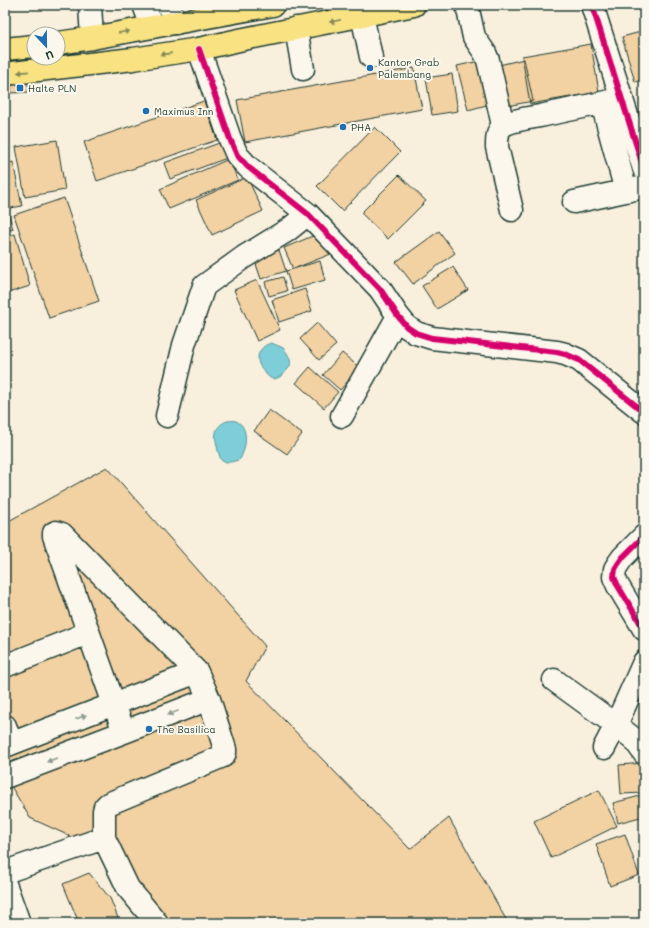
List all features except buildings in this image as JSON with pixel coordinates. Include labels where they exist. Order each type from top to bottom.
[{"type":"highway","points":[[5,74],[133,59],[199,49],[414,5]]},
{"type":"highway","points":[[66,42],[152,27],[172,14],[258,6]]},
{"type":"highway","points":[[5,49],[26,47]]},
{"type":"street","points":[[467,5],[474,37],[488,60],[503,125]]},
{"type":"street","points":[[592,5],[610,101],[639,183]]},
{"type":"street","points":[[145,6],[152,27]]},
{"type":"street","points":[[91,10],[92,38]]},
{"type":"street","points":[[362,15],[371,57]]},
{"type":"street","points":[[296,28],[304,70]]},
{"type":"street","points":[[199,49],[237,155],[248,167],[308,214],[380,289],[407,327],[416,333],[432,338],[565,354],[579,360],[644,412]]},
{"type":"street","points":[[512,210],[497,147],[499,130],[503,125],[518,120],[610,101]]},
{"type":"street","points":[[610,101],[639,183]]},
{"type":"street","points":[[574,202],[639,183]]},
{"type":"street","points":[[167,416],[184,344],[204,286],[244,257],[288,230],[308,214]]},
{"type":"street","points":[[342,416],[398,316]]},
{"type":"street","points":[[124,732],[54,536],[54,533],[56,532],[62,534],[197,672],[209,699],[225,749],[225,754],[223,756],[108,804],[105,807],[104,838],[128,888],[157,923]]},
{"type":"street","points":[[644,536],[623,557],[616,568],[614,577],[644,629]]},
{"type":"street","points":[[5,666],[88,633]]},
{"type":"street","points":[[604,748],[644,662]]},
{"type":"street","points":[[7,738],[113,704],[197,672]]},
{"type":"street","points":[[554,680],[634,739],[644,753]]},
{"type":"street","points":[[5,778],[209,699]]},
{"type":"street","points":[[5,872],[104,838]]},
{"type":"street","points":[[5,884],[19,923]]},
{"type":"water","points":[[272,343],[283,348],[290,359],[290,366],[279,377],[274,379],[270,378],[266,374],[258,360],[259,353],[263,347]]},
{"type":"water","points":[[227,421],[236,421],[240,424],[246,438],[244,450],[240,459],[231,462],[222,461],[218,452],[216,438],[216,431],[220,425]]},
{"type":"cycle path","points":[[592,5],[644,169]]},
{"type":"cycle path","points":[[199,49],[237,155],[248,167],[308,214],[380,289],[407,327],[416,333],[432,338],[565,354],[579,360],[644,412]]},
{"type":"cycle path","points":[[644,536],[623,557],[615,569],[614,577],[644,629]]},
{"type":"place","name":"Kantor Grab Palembang","points":[[370,68]]},
{"type":"place","name":"Halte PLN","points":[[20,88]]},
{"type":"place","name":"Maximus Inn","points":[[146,111]]},
{"type":"place","name":"PHA","points":[[343,127]]},
{"type":"place","name":"The Basilica","points":[[149,729]]}]
